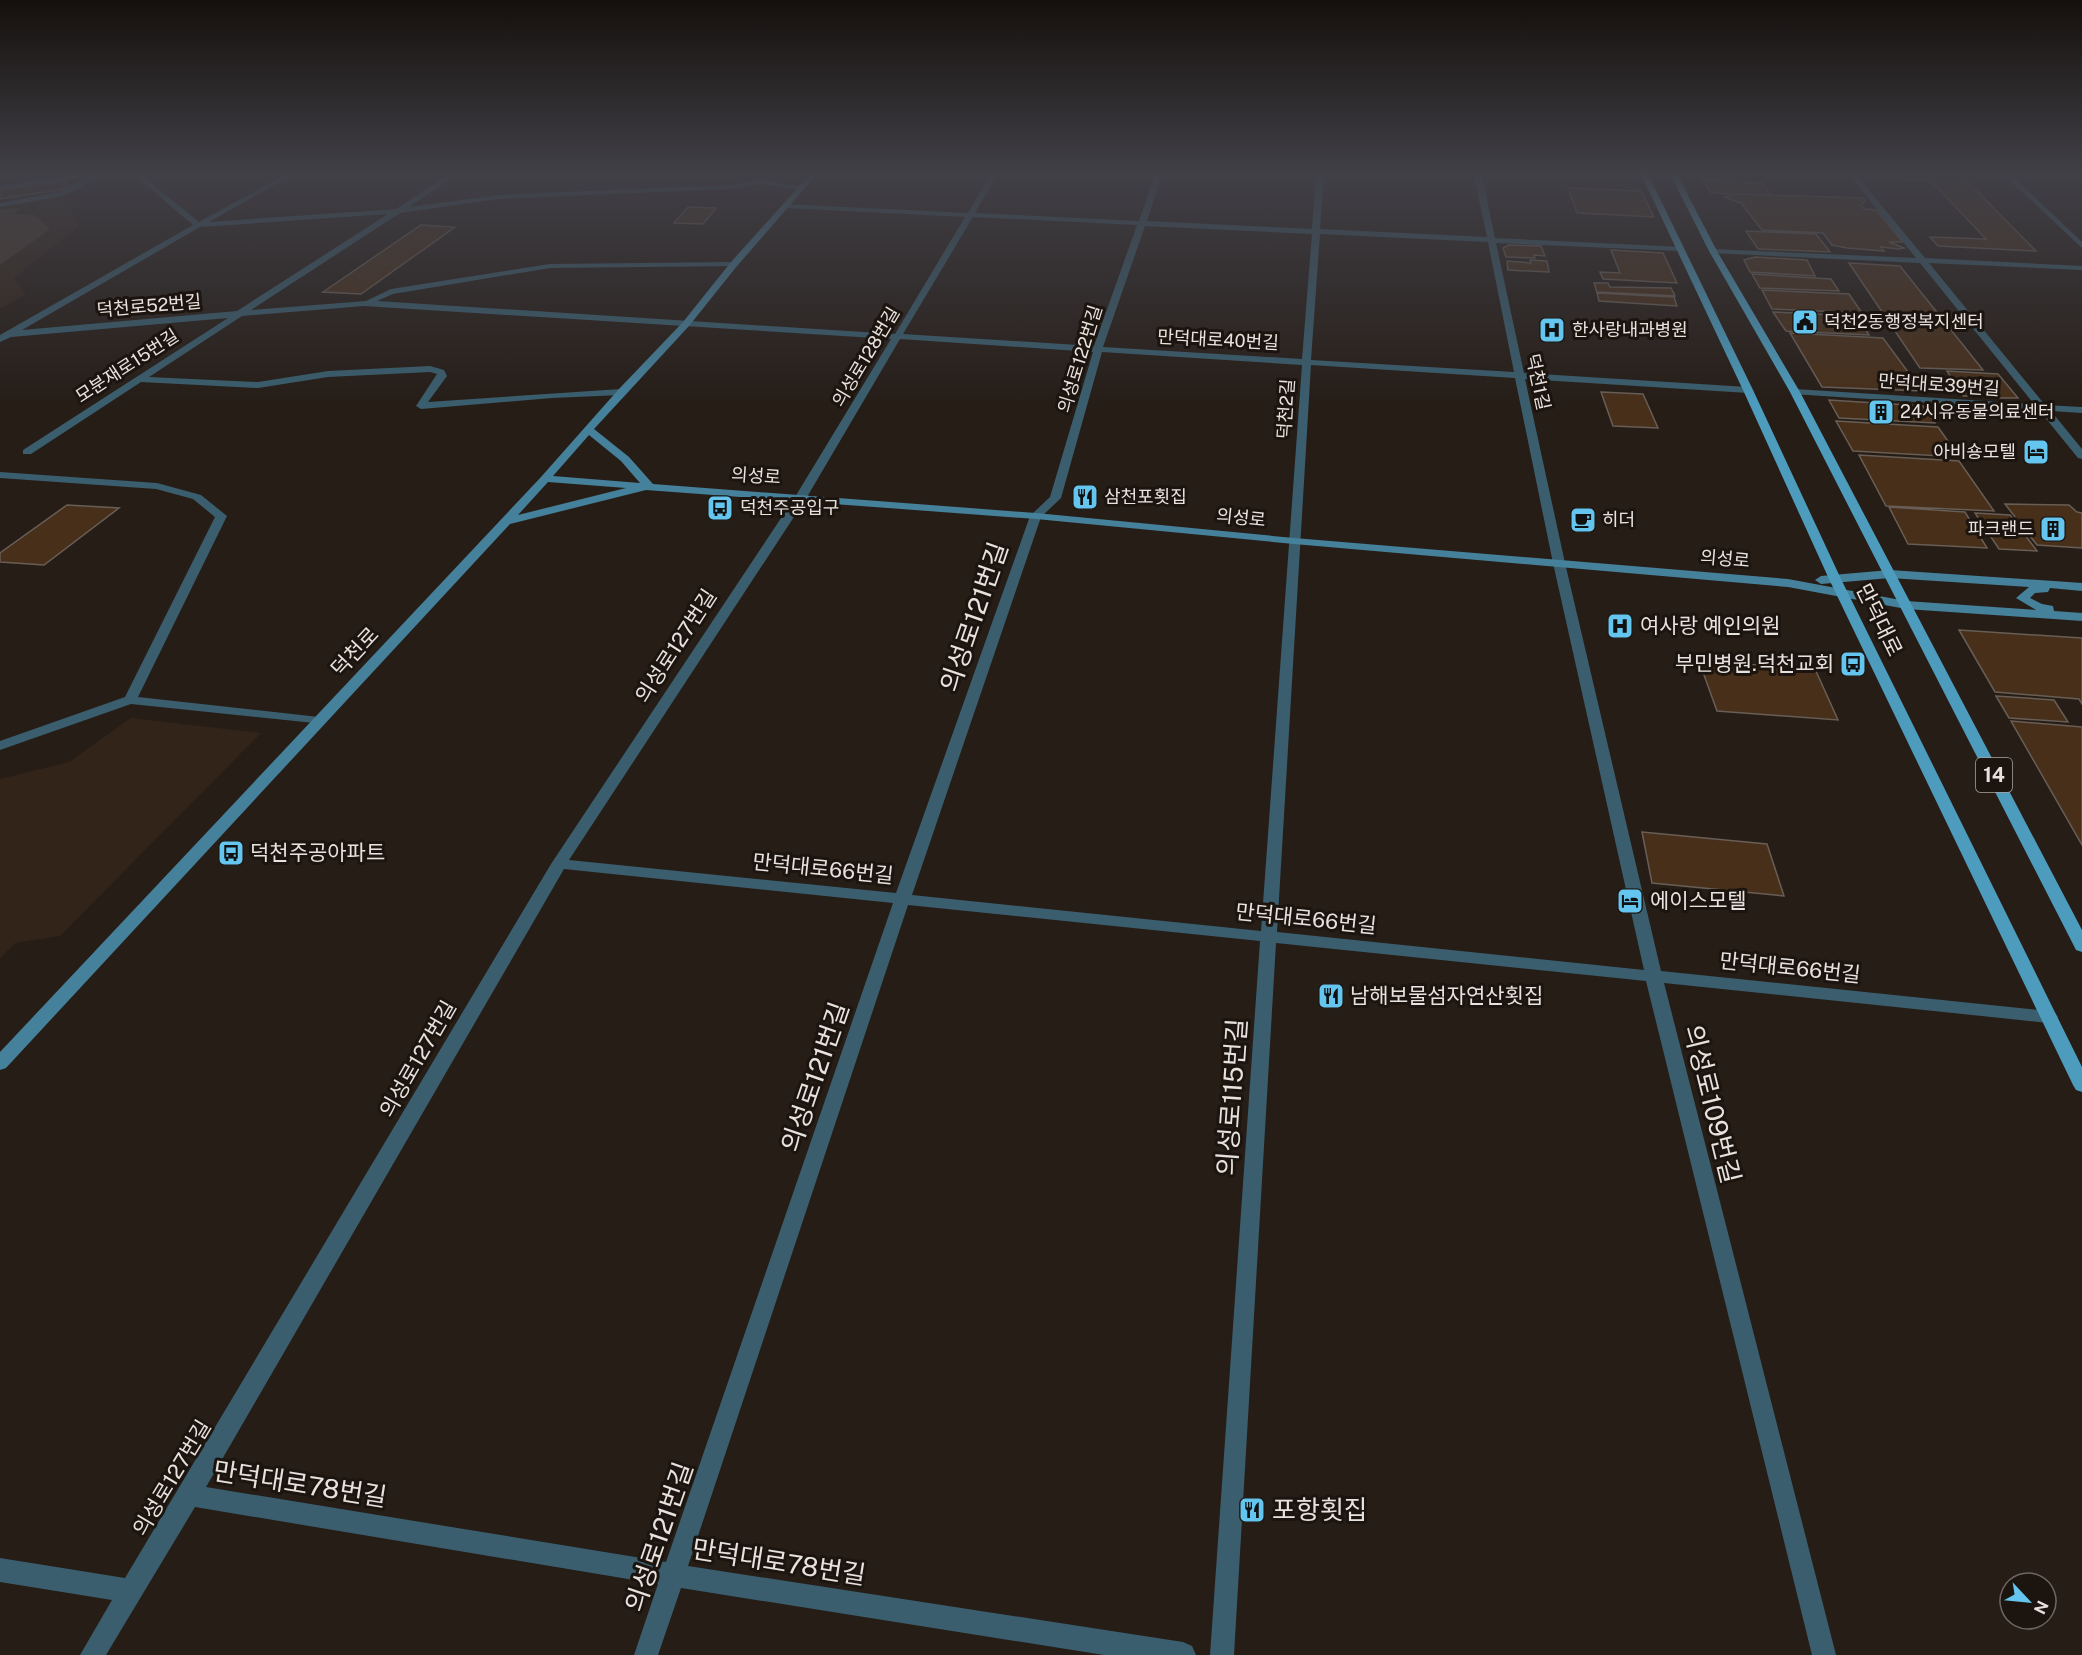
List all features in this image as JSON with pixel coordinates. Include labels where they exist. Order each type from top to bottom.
[{"type":"main road","name":"덕천로","points":[[0,1063],[546,479],[621,392],[686,324],[747,249]]},
{"type":"main road","name":"만덕대로","points":[[1680,249],[1835,579],[2082,1085]]},
{"type":"main road","name":"만덕대로","points":[[1713,251],[1795,392],[2082,946]]},
{"type":"main road","points":[[507,521],[649,486],[626,459],[588,430]]},
{"type":"main road","name":"의성로","points":[[546,479],[1036,516],[1294,542],[1788,583],[1906,605],[2082,617]]},
{"type":"main road","name":"의성로","points":[[1788,583],[1890,574],[2082,587]]},
{"type":"main road","points":[[2068,586],[2032,590],[2022,598],[2038,607],[2082,617]]},
{"type":"street","points":[[0,339],[156,249]]},
{"type":"street","name":"모분재로15번길","points":[[27,452],[338,249]]},
{"type":"street","name":"의성로128번길","points":[[801,497],[949,249]]},
{"type":"street","name":"의성로122번길","points":[[1036,516],[1055,498],[1098,349],[1133,249]]},
{"type":"street","name":"덕천2길","points":[[1294,542],[1315,249]]},
{"type":"street","name":"덕천1길","points":[[1493,249],[1559,563]]},
{"type":"street","points":[[1912,249],[2082,456]]},
{"type":"street","points":[[1713,251],[2082,268]]},
{"type":"street","points":[[364,303],[391,292],[550,266],[734,264]]},
{"type":"street","name":"덕천로52번길","points":[[10,334],[364,303],[686,324]]},
{"type":"street","name":"만덕대로40번길","points":[[686,324],[1748,390]]},
{"type":"street","points":[[139,379],[258,385],[328,374],[430,369],[441,372],[442,376],[421,406],[552,394],[621,392]]},
{"type":"street","name":"만덕대로39번길","points":[[1795,392],[2082,410]]},
{"type":"street","points":[[0,475],[157,486],[197,498],[221,516],[130,700]]},
{"type":"street","name":"의성로127번길","points":[[92,1655],[189,1495],[559,864],[801,497]]},
{"type":"street","name":"의성로121번길","points":[[646,1655],[902,900],[1036,516]]},
{"type":"street","name":"의성로115번길","points":[[1222,1655],[1294,542]]},
{"type":"street","name":"의성로109번길","points":[[1559,563],[1654,978],[1824,1655]]},
{"type":"street","points":[[0,746],[130,700],[319,721]]},
{"type":"street","name":"만덕대로66번길","points":[[559,864],[2049,1017]]},
{"type":"street","name":"만덕대로78번길","points":[[189,1495],[673,1575],[1183,1655]]},
{"type":"street","points":[[0,1570],[131,1591]]},
{"type":"shaded area","points":[[0,249],[50,249],[14,278],[26,294],[0,309]]},
{"type":"shaded area","points":[[0,249],[22,249],[0,265]]},
{"type":"shaded area","points":[[131,718],[261,733],[60,936],[15,943],[0,958],[0,779],[69,762]]},
{"type":"building","points":[[386,249],[424,249],[361,294],[323,292]]},
{"type":"building","points":[[1503,249],[1542,249],[1545,256],[1534,255],[1535,258],[1506,257]]},
{"type":"building","points":[[1764,249],[1828,249],[1830,252]]},
{"type":"building","points":[[2001,249],[2034,249],[2036,251]]},
{"type":"building","points":[[1611,250],[1663,253],[1677,283],[1603,279],[1600,272],[1620,273]]},
{"type":"building","points":[[1755,257],[1807,260],[1815,276],[1750,272],[1744,260]]},
{"type":"building","points":[[1530,260],[1547,261],[1549,272],[1508,270],[1507,261],[1531,263]]},
{"type":"building","points":[[1849,263],[1900,266],[1983,370],[1920,368]]},
{"type":"building","points":[[1752,274],[1831,279],[1839,291],[1760,288]]},
{"type":"building","points":[[1594,283],[1608,283],[1610,287],[1671,288],[1675,296],[1597,292]]},
{"type":"building","points":[[1762,290],[1849,294],[1862,313],[1772,309]]},
{"type":"building","points":[[1597,293],[1674,297],[1677,306],[1599,301]]},
{"type":"building","points":[[1773,312],[1858,316],[1869,335],[1786,331]]},
{"type":"building","points":[[1790,333],[1883,338],[1922,391],[1822,387]]},
{"type":"building","points":[[1947,371],[1998,374],[2018,398],[1998,398],[1993,393],[1975,391],[1979,396],[1963,396]]},
{"type":"building","points":[[1601,392],[1643,394],[1658,428],[1613,426]]},
{"type":"building","name":"24시유동물의료센터","points":[[1829,400],[1923,406],[1935,423],[1839,418]]},
{"type":"building","points":[[1836,421],[1938,427],[1959,457],[1853,451]]},
{"type":"building","points":[[1859,455],[1959,461],[1994,511],[1886,506]]},
{"type":"building","name":"파크랜드","points":[[2005,504],[2069,505],[2082,513],[2082,548],[2037,545]]},
{"type":"building","points":[[67,505],[119,508],[44,565],[0,562],[0,553]]},
{"type":"building","points":[[1889,507],[1965,512],[1987,548],[1908,544]]},
{"type":"building","points":[[1975,513],[2010,515],[2037,551],[1999,549]]},
{"type":"building","points":[[1959,630],[2082,638],[2082,704],[2079,699],[1995,692]]},
{"type":"building","points":[[1699,661],[1815,669],[1838,720],[1717,711]]},
{"type":"building","points":[[1996,696],[2054,700],[2068,722],[2009,718]]},
{"type":"building","points":[[2011,721],[2082,727],[2082,845]]},
{"type":"building","points":[[1642,832],[1767,844],[1784,896],[1652,883]]},
{"type":"place","name":"덕천2동행정복지센터","points":[[1805,322]]},
{"type":"place","name":"한사랑내과병원","points":[[1552,330]]},
{"type":"place","name":"24시유동물의료센터","points":[[1881,412]]},
{"type":"place","name":"아비숑모텔","points":[[2036,452]]},
{"type":"place","name":"삼천포횟집","points":[[1085,497]]},
{"type":"place","name":"덕천주공입구","points":[[720,508]]},
{"type":"place","name":"히더","points":[[1583,520]]},
{"type":"place","name":"파크랜드","points":[[2053,529]]},
{"type":"place","name":"여사랑 예인의원","points":[[1620,626]]},
{"type":"place","name":"부민병원.덕천교회","points":[[1853,664]]},
{"type":"place","name":"덕천주공아파트","points":[[231,853]]},
{"type":"place","name":"에이스모텔","points":[[1630,901]]},
{"type":"place","name":"남해보물섬자연산횟집","points":[[1331,996]]},
{"type":"place","name":"포항횟집","points":[[1252,1510]]}]
